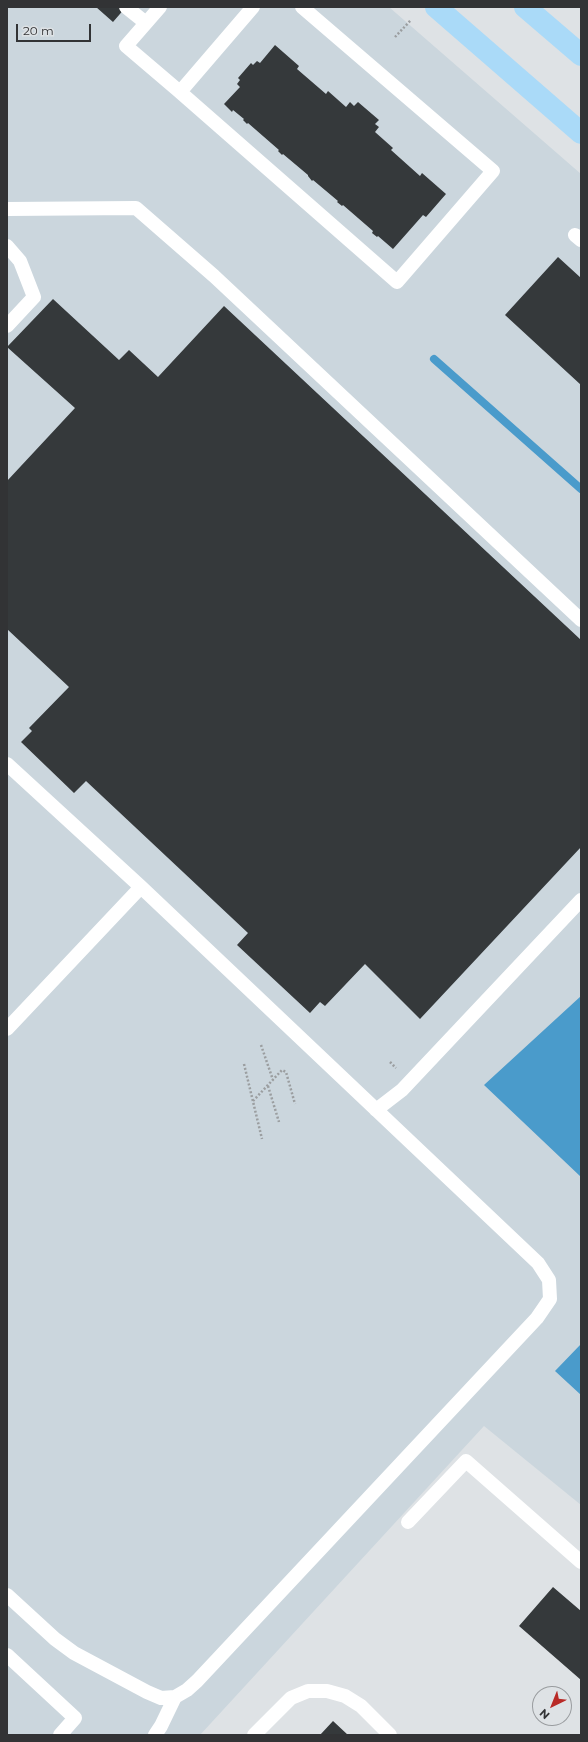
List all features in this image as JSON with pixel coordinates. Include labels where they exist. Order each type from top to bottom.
[{"type":"main road","points":[[436,7],[581,133]]},
{"type":"main road","points":[[525,7],[581,55]]},
{"type":"lane","points":[[126,7],[146,23]]},
{"type":"lane","points":[[160,7],[126,46],[397,282],[493,171],[302,7]]},
{"type":"lane","points":[[180,92],[253,7]]},
{"type":"lane","points":[[7,209],[136,208],[220,282],[581,620]]},
{"type":"lane","points":[[7,246],[20,261],[34,297],[7,326]]},
{"type":"lane","points":[[7,764],[141,887],[538,1263],[549,1280],[550,1299],[537,1318],[197,1681],[187,1690],[175,1697],[161,1698],[74,1653],[55,1639],[7,1596]]},
{"type":"lane","points":[[7,1029],[141,887]]},
{"type":"lane","points":[[376,1110],[402,1090],[581,900]]},
{"type":"lane","points":[[408,1522],[466,1461],[581,1562]]},
{"type":"lane","points":[[7,1655],[75,1718],[60,1735]]},
{"type":"lane","points":[[254,1735],[291,1698],[308,1691],[327,1691],[345,1696],[361,1706],[390,1735]]},
{"type":"lane","points":[[154,1735],[161,1726],[175,1697]]},
{"type":"path","points":[[395,37],[411,20]]},
{"type":"path","points":[[261,1045],[273,1080]]},
{"type":"path","points":[[244,1064],[262,1139]]},
{"type":"path","points":[[253,1101],[282,1070],[286,1072],[295,1104]]},
{"type":"path","points":[[268,1086],[279,1122]]},
{"type":"shaded area","points":[[7,7],[389,7],[581,174],[581,1505],[484,1426],[200,1735],[7,1735]]},
{"type":"water","points":[[581,996],[581,1177],[484,1085]]},
{"type":"water","points":[[581,1344],[581,1395],[555,1371]]},
{"type":"building","points":[[96,7],[126,7],[113,22]]},
{"type":"building","points":[[275,45],[299,66],[297,69],[326,94],[328,91],[346,107],[350,102],[354,106],[358,102],[379,120],[375,124],[379,127],[375,132],[393,148],[391,150],[420,176],[422,173],[446,194],[426,217],[423,215],[393,249],[378,236],[377,237],[372,233],[373,231],[343,205],[342,206],[337,202],[338,201],[313,180],[312,181],[308,175],[283,154],[282,155],[278,151],[279,150],[248,123],[247,124],[243,120],[244,119],[233,110],[232,112],[224,104],[240,87],[237,84],[240,80],[238,78],[251,63],[253,65],[257,61],[260,63]]},
{"type":"building","points":[[558,257],[581,278],[581,385],[505,315]]},
{"type":"building","points":[[53,299],[119,360],[129,350],[158,377],[224,306],[581,640],[581,847],[420,1019],[365,964],[325,1006],[320,1002],[310,1013],[237,945],[248,933],[86,781],[74,793],[21,742],[32,731],[29,728],[69,687],[7,629],[7,481],[75,408],[7,347]]},
{"type":"building","points":[[553,1587],[581,1611],[581,1680],[519,1626]]},
{"type":"building","points":[[333,1721],[348,1735],[320,1735]]},
{"type":"waterway","points":[[434,359],[581,489]]}]
